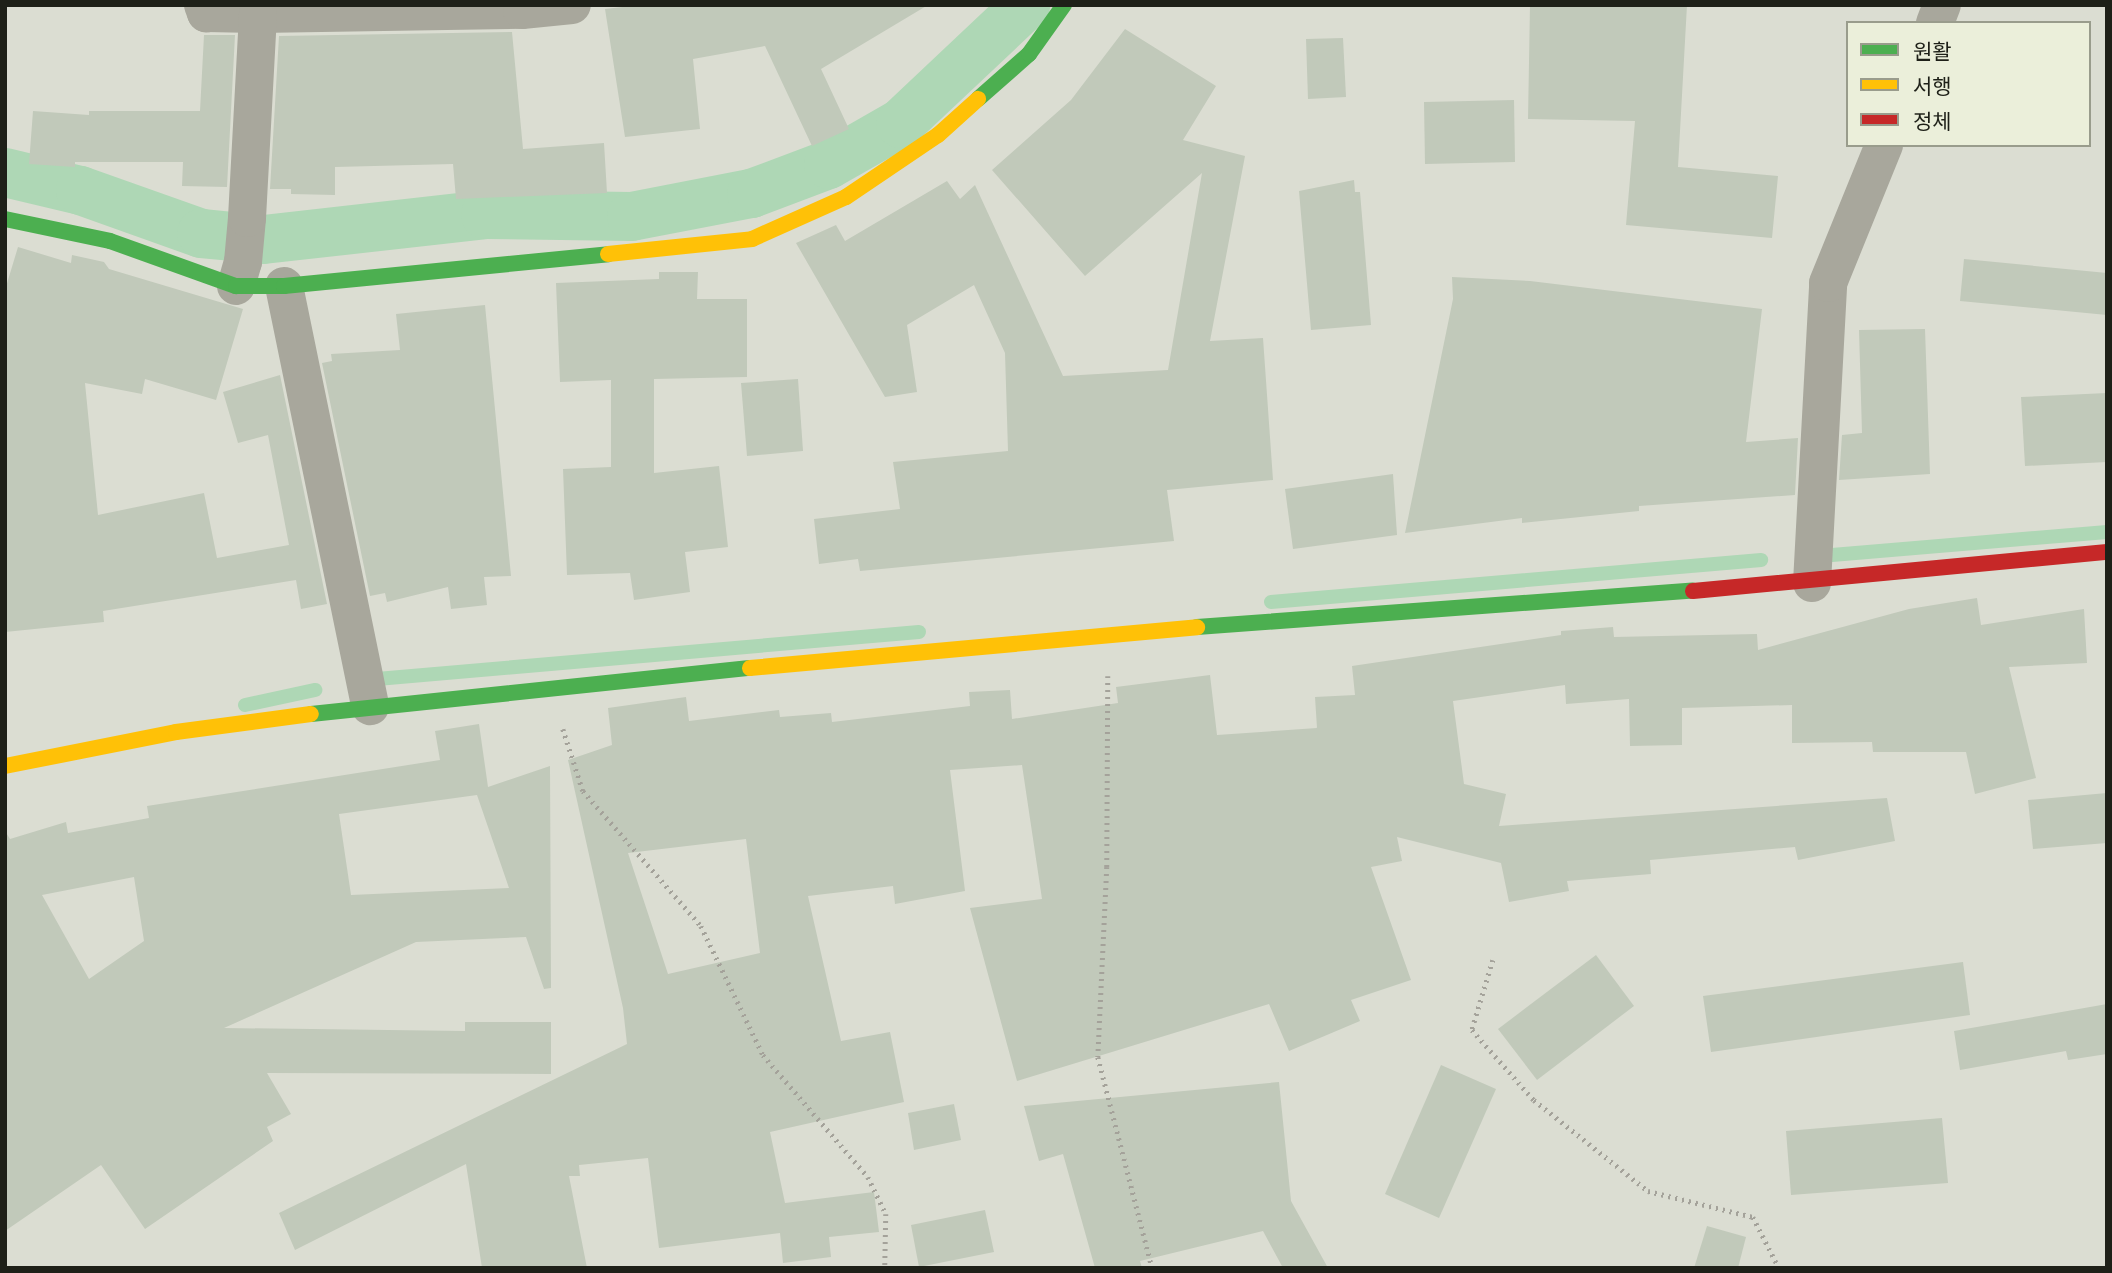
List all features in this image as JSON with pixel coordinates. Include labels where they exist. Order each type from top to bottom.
[{"type":"main road","points":[[5,219],[110,241],[284,286],[752,239],[846,197],[938,135],[1029,54],[1064,5]]},
{"type":"main road","points":[[5,766],[176,732],[370,706],[1107,633],[1812,583],[2107,552]]},
{"type":"street","points":[[203,5],[206,13],[258,14],[522,10],[572,5]]},
{"type":"street","points":[[239,274],[247,218],[258,14]]},
{"type":"street","points":[[1812,583],[1828,283],[1883,147]]},
{"type":"street","points":[[284,286],[370,706]]},
{"type":"path","points":[[1107,633],[1107,867],[1098,1057],[1129,1194],[1152,1268]]},
{"type":"path","points":[[550,688],[583,791],[701,926],[763,1055],[868,1177],[886,1214],[885,1268]]},
{"type":"path","points":[[1493,960],[1472,1030],[1534,1100],[1648,1191],[1753,1217],[1779,1268]]},
{"type":"building","points":[[640,5],[928,5],[821,69],[849,129],[812,146],[765,46],[693,59],[700,129],[625,137],[605,9]]},
{"type":"building","points":[[1530,5],[1687,5],[1678,167],[1778,176],[1772,238],[1626,225],[1635,121],[1528,119]]},
{"type":"building","points":[[1125,29],[1216,86],[1183,140],[1245,156],[1210,341],[1263,338],[1273,480],[1167,490],[1174,541],[860,571],[858,559],[819,564],[814,519],[900,509],[893,462],[1008,451],[1005,353],[974,285],[907,325],[917,392],[885,397],[796,243],[836,225],[845,241],[947,181],[960,199],[975,185],[1063,376],[1168,370],[1202,173],[1085,276],[992,170],[1071,100]]},
{"type":"building","points":[[512,32],[523,149],[604,143],[607,193],[456,199],[453,164],[335,167],[335,195],[291,194],[291,189],[270,189],[279,36]]},
{"type":"building","points":[[204,35],[235,35],[227,187],[182,186],[183,162],[75,162],[75,167],[29,164],[33,111],[89,115],[89,111],[200,111]]},
{"type":"building","points":[[1343,38],[1346,97],[1308,99],[1306,39]]},
{"type":"building","points":[[1514,100],[1515,162],[1425,164],[1424,102]]},
{"type":"building","points":[[1354,180],[1355,192],[1360,192],[1371,325],[1311,330],[1299,191]]},
{"type":"building","points":[[18,247],[71,263],[72,255],[104,262],[109,269],[243,309],[216,400],[145,379],[142,394],[85,383],[98,515],[204,493],[217,558],[289,545],[268,435],[238,443],[223,392],[280,375],[327,604],[301,609],[296,580],[103,611],[104,622],[5,632],[5,290]]},
{"type":"building","points":[[1964,259],[2107,273],[2107,315],[1960,301]]},
{"type":"building","points":[[659,272],[698,272],[697,299],[747,299],[747,377],[654,379],[654,473],[719,466],[728,547],[685,552],[690,592],[634,600],[630,573],[567,575],[563,469],[611,467],[611,380],[560,382],[556,283],[659,279]]},
{"type":"building","points":[[1452,277],[1530,281],[1762,309],[1746,442],[1798,438],[1795,495],[1639,506],[1639,511],[1522,523],[1522,518],[1405,533],[1453,299]]},
{"type":"building","points":[[485,305],[511,576],[484,577],[487,605],[451,609],[448,587],[387,602],[385,593],[370,596],[322,363],[332,361],[331,354],[400,350],[396,314]]},
{"type":"building","points":[[1925,329],[1930,474],[1839,480],[1842,435],[1862,433],[1859,330]]},
{"type":"building","points":[[798,379],[803,451],[747,456],[741,383]]},
{"type":"building","points":[[2107,393],[2107,462],[2025,466],[2021,397]]},
{"type":"building","points":[[1393,474],[1397,535],[1293,549],[1285,489]]},
{"type":"building","points":[[1977,598],[1981,625],[2084,609],[2087,663],[2009,667],[2036,778],[1975,794],[1966,752],[1873,752],[1872,742],[1792,743],[1792,705],[1682,708],[1682,745],[1630,746],[1629,699],[1566,704],[1565,685],[1453,701],[1464,784],[1506,794],[1499,826],[1887,798],[1895,841],[1798,860],[1795,847],[1650,860],[1651,874],[1567,881],[1569,891],[1509,902],[1501,863],[1397,837],[1402,861],[1371,867],[1411,980],[1351,1000],[1360,1021],[1289,1051],[1269,1004],[1017,1081],[970,908],[1042,899],[1022,765],[950,770],[965,891],[895,904],[893,886],[808,896],[841,1041],[890,1032],[904,1102],[770,1132],[785,1203],[874,1192],[879,1232],[829,1237],[831,1257],[783,1263],[780,1233],[659,1248],[648,1158],[579,1165],[580,1176],[569,1176],[587,1268],[482,1268],[466,1164],[295,1250],[279,1213],[627,1044],[623,1008],[568,760],[612,745],[608,708],[686,697],[689,721],[779,710],[780,717],[831,713],[832,722],[970,706],[969,692],[1010,690],[1012,719],[1118,703],[1116,687],[1210,675],[1217,735],[1317,728],[1315,697],[1355,695],[1352,666],[1561,635],[1561,631],[1613,627],[1614,637],[1757,634],[1758,650],[1909,609]],"holes":[[[746,839],[760,953],[668,974],[628,853]]]},
{"type":"building","points":[[479,724],[488,787],[550,766],[551,988],[544,989],[526,937],[416,942],[224,1028],[465,1031],[465,1022],[551,1022],[551,1074],[267,1073],[291,1114],[267,1127],[273,1141],[145,1229],[101,1165],[5,1231],[5,831],[10,839],[66,822],[68,833],[149,818],[147,806],[440,760],[435,731]],"holes":[[[477,795],[509,888],[351,895],[339,814]],[[134,877],[144,941],[89,979],[42,895]]]},
{"type":"building","points":[[2107,793],[2107,843],[2033,849],[2028,800]]},
{"type":"building","points":[[1596,955],[1634,1006],[1537,1080],[1498,1029]]},
{"type":"building","points":[[1963,962],[1970,1015],[1711,1052],[1703,996]]},
{"type":"building","points":[[2107,1004],[2107,1054],[2068,1060],[2066,1051],[1960,1070],[1954,1031]]},
{"type":"building","points":[[1441,1065],[1496,1089],[1439,1218],[1385,1194]]},
{"type":"building","points":[[1279,1082],[1291,1201],[1328,1268],[1283,1268],[1263,1231],[1140,1261],[1142,1268],[1095,1268],[1063,1154],[1039,1161],[1024,1106]]},
{"type":"building","points":[[954,1104],[961,1140],[914,1150],[908,1113]]},
{"type":"building","points":[[1942,1118],[1948,1183],[1791,1195],[1786,1131]]},
{"type":"building","points":[[985,1210],[994,1252],[919,1267],[911,1225]]},
{"type":"building","points":[[1707,1226],[1746,1237],[1738,1268],[1694,1268]]},
{"type":"waterway","points":[[5,172],[80,190],[201,233],[263,239],[485,214],[631,216],[751,193],[828,164],[900,123],[1025,5]]},
{"type":"waterway","points":[[1832,555],[2107,532]]},
{"type":"waterway","points":[[1271,602],[1761,560]]},
{"type":"waterway","points":[[377,679],[919,632]]},
{"type":"waterway","points":[[245,705],[315,690]]},
{"type":"traffic: fast","points":[[978,99],[1029,54],[1064,5]]},
{"type":"traffic: fast","points":[[5,219],[110,241],[236,286],[284,286],[608,254]]},
{"type":"traffic: fast","points":[[1197,627],[1693,591]]},
{"type":"traffic: fast","points":[[311,714],[750,668]]},
{"type":"traffic: slow","points":[[608,254],[752,239],[846,197],[938,135],[978,99]]},
{"type":"traffic: slow","points":[[750,668],[1197,627]]},
{"type":"traffic: slow","points":[[5,766],[176,732],[311,714]]},
{"type":"traffic: jam","points":[[1693,591],[2107,552]]}]
